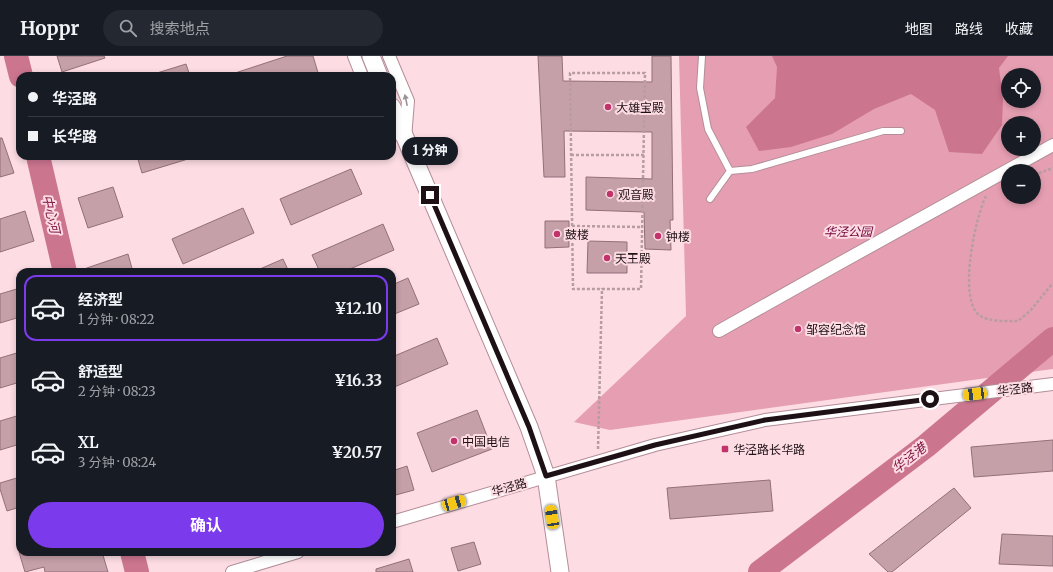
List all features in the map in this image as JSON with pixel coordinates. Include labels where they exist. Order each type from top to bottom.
[{"type":"street","points":[[354,56],[360,72]]},
{"type":"street","points":[[371,56],[377,72]]},
{"type":"street","points":[[389,56],[396,72]]},
{"type":"street","points":[[396,73],[408,101],[399,134]]},
{"type":"street","points":[[396,122],[399,134],[529,427],[546,476],[560,572]]},
{"type":"street","points":[[719,331],[1053,145]]},
{"type":"street","name":"华泾路","points":[[396,521],[546,476],[694,435],[765,420],[1053,384]]},
{"type":"street","points":[[232,572],[285,556]]},
{"type":"lane","points":[[702,56],[700,88],[708,129],[730,171]]},
{"type":"lane","points":[[710,198],[730,171],[752,169],[883,131],[901,131]]},
{"type":"path","points":[[570,73],[645,73],[644,155],[641,289],[573,289],[570,73]]},
{"type":"path","points":[[571,155],[644,155]]},
{"type":"path","points":[[1041,172],[1053,168]]},
{"type":"path","points":[[986,195],[980,208],[976,227],[968,282],[972,303],[980,316],[995,321],[1018,321],[1030,311],[1053,283]]},
{"type":"path","points":[[572,226],[642,227]]},
{"type":"path","points":[[598,462],[602,289]]},
{"type":"green space","name":"华泾公园","points":[[679,56],[1053,56],[1053,369],[610,430],[574,422],[686,316]]},
{"type":"shaded area","points":[[772,56],[1008,56],[999,68],[1001,84],[1001,108],[1003,108],[1001,126],[982,154],[949,152],[935,110],[911,94],[874,109],[832,134],[791,147],[759,151],[746,127],[775,98],[777,67]]},
{"type":"building","points":[[57,56],[104,56],[105,58],[62,72]]},
{"type":"building","points":[[287,56],[313,56],[318,72],[238,72]]},
{"type":"building","points":[[538,56],[562,56],[563,81],[652,82],[652,56],[671,56],[673,220],[670,220],[671,250],[645,249],[644,212],[586,210],[586,177],[652,179],[652,132],[564,131],[565,177],[544,177]]},
{"type":"building","points":[[186,64],[189,72],[160,72]]},
{"type":"building","points":[[0,138],[2,138],[14,173],[0,177]]},
{"type":"building","points":[[138,160],[185,160],[142,173]]},
{"type":"building","points":[[351,169],[362,194],[291,225],[280,199]]},
{"type":"building","points":[[113,187],[123,217],[88,228],[78,198]]},
{"type":"building","points":[[243,208],[254,233],[183,264],[172,239]]},
{"type":"building","points":[[25,211],[34,241],[0,252],[0,219]]},
{"type":"building","name":"鼓楼","points":[[545,221],[569,221],[569,247],[545,248]]},
{"type":"building","points":[[383,224],[394,250],[352,268],[318,268],[312,255]]},
{"type":"building","name":"天王殿","points":[[588,241],[627,242],[627,273],[587,273]]},
{"type":"building","points":[[128,254],[132,268],[87,268]]},
{"type":"building","points":[[283,259],[287,268],[262,268]]},
{"type":"building","points":[[408,278],[419,304],[396,313],[396,283]]},
{"type":"building","points":[[16,289],[16,318],[0,323],[0,294]]},
{"type":"building","points":[[437,338],[448,364],[396,386],[396,355]]},
{"type":"building","points":[[16,353],[16,383],[0,388],[0,358]]},
{"type":"building","name":"中国电信","points":[[477,410],[492,449],[432,472],[417,433]]},
{"type":"building","points":[[16,416],[16,445],[0,450],[0,421]]},
{"type":"building","points":[[1053,440],[1053,471],[974,477],[971,447]]},
{"type":"building","points":[[407,466],[414,490],[396,495],[396,470]]},
{"type":"building","points":[[16,478],[16,508],[7,511],[0,489],[0,483]]},
{"type":"building","points":[[770,480],[773,511],[670,519],[667,488]]},
{"type":"building","points":[[954,488],[971,508],[892,572],[888,572],[869,554]]},
{"type":"building","points":[[1002,534],[1053,536],[1053,566],[999,564]]},
{"type":"building","points":[[474,542],[481,564],[458,571],[451,548]]},
{"type":"building","points":[[20,556],[103,556],[108,572],[45,572],[44,567],[25,572]]},
{"type":"building","points":[[409,559],[413,572],[376,572],[376,569]]},
{"type":"waterway","name":"中心河","points":[[16,56],[20,72]]},
{"type":"waterway","name":"中心河","points":[[39,160],[64,268]]},
{"type":"waterway","name":"华泾港","points":[[760,572],[926,446],[1053,339]]},
{"type":"waterway","name":"中心河","points":[[133,556],[137,572]]},
{"type":"place","name":"大雄宝殿","points":[[608,107]]},
{"type":"place","name":"观音殿","points":[[610,194]]},
{"type":"place","name":"鼓楼","points":[[557,234]]},
{"type":"place","name":"钟楼","points":[[658,236]]},
{"type":"place","name":"天王殿","points":[[607,258]]},
{"type":"place","name":"邹容纪念馆","points":[[798,329]]},
{"type":"place","name":"中国电信","points":[[454,441]]},
{"type":"place","name":"华泾路长华路","points":[[725,449]]},
{"type":"route","points":[[430,195],[529,427],[546,476],[694,435],[765,420],[930,399]]}]
